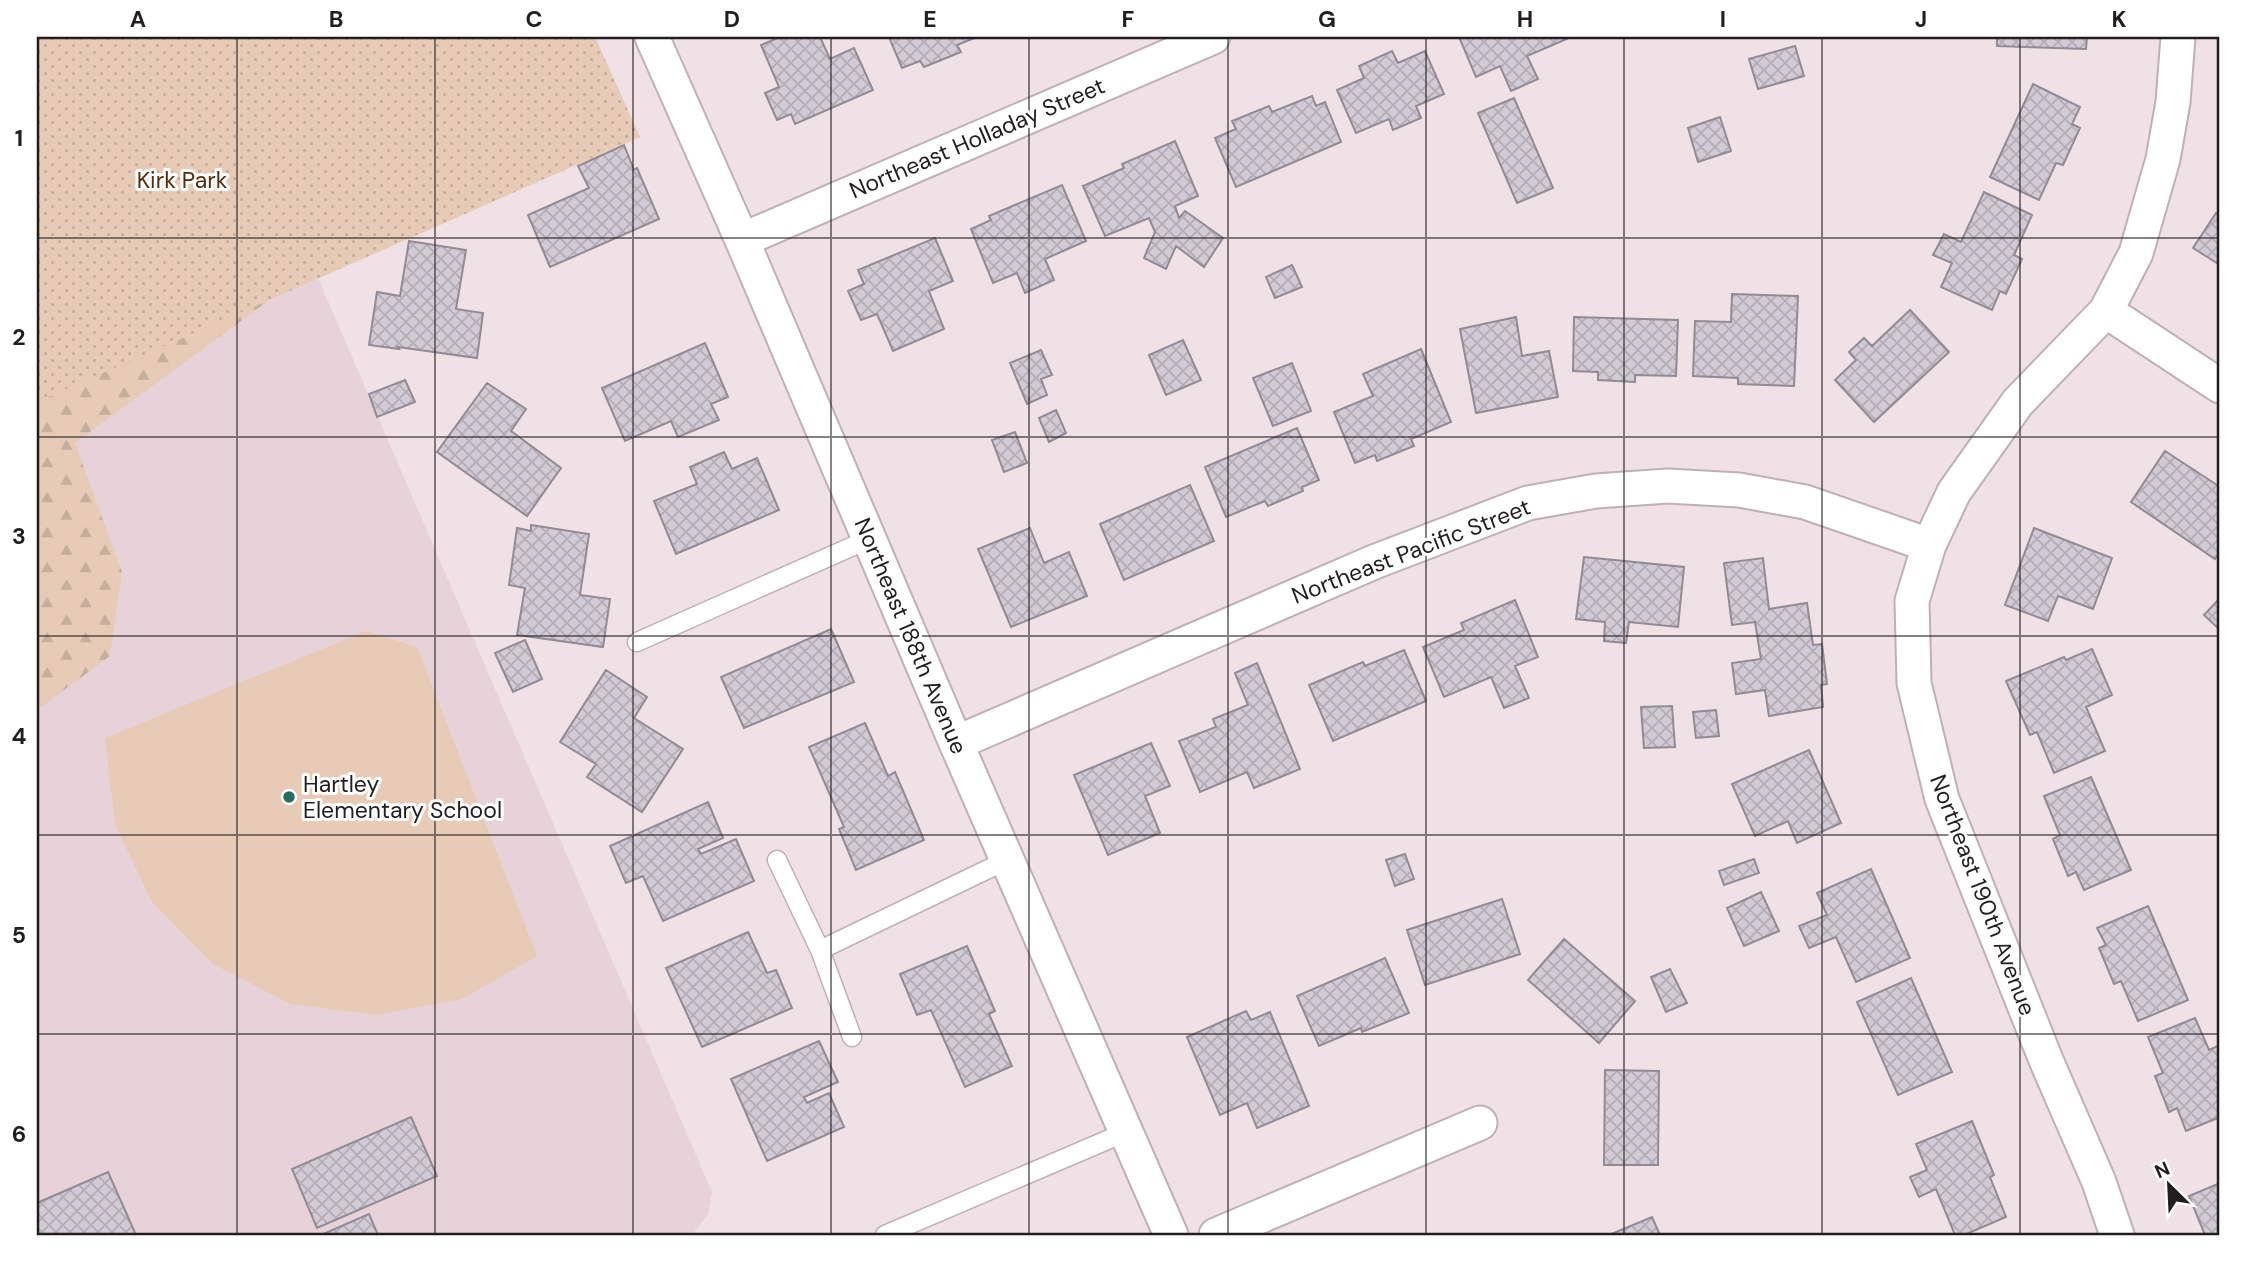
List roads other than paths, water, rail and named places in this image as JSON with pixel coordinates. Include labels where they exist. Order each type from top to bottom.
[{"type":"street","name":"Northeast 188th Avenue","points":[[652,37],[1171,1235]]},
{"type":"street","name":"Northeast Holladay Street","points":[[742,240],[1213,37]]},
{"type":"street","name":"Northeast 190th Avenue","points":[[2117,1235],[2099,1182],[2046,1060],[1942,799],[1914,683],[1912,601],[1929,545],[1954,492],[2018,402],[2106,312],[2136,253],[2164,159],[2173,102],[2178,37]]},
{"type":"street","points":[[2106,312],[2220,386]]},
{"type":"street","name":"Northeast Pacific Street","points":[[956,743],[1374,562],[1528,503],[1596,491],[1656,487],[1739,490],[1805,502],[1929,545]]},
{"type":"street","points":[[1216,1235],[1480,1123]]},
{"type":"lane","points":[[637,642],[869,539]]},
{"type":"lane","points":[[777,860],[820,950],[852,1037]]},
{"type":"lane","points":[[820,950],[1007,860]]},
{"type":"lane","points":[[885,1235],[1126,1132]]},
{"type":"place","name":"Hartley Elementary School","points":[[289,797]]},
{"type":"park label","name":"Kirk Park","points":[[182,180]]}]
